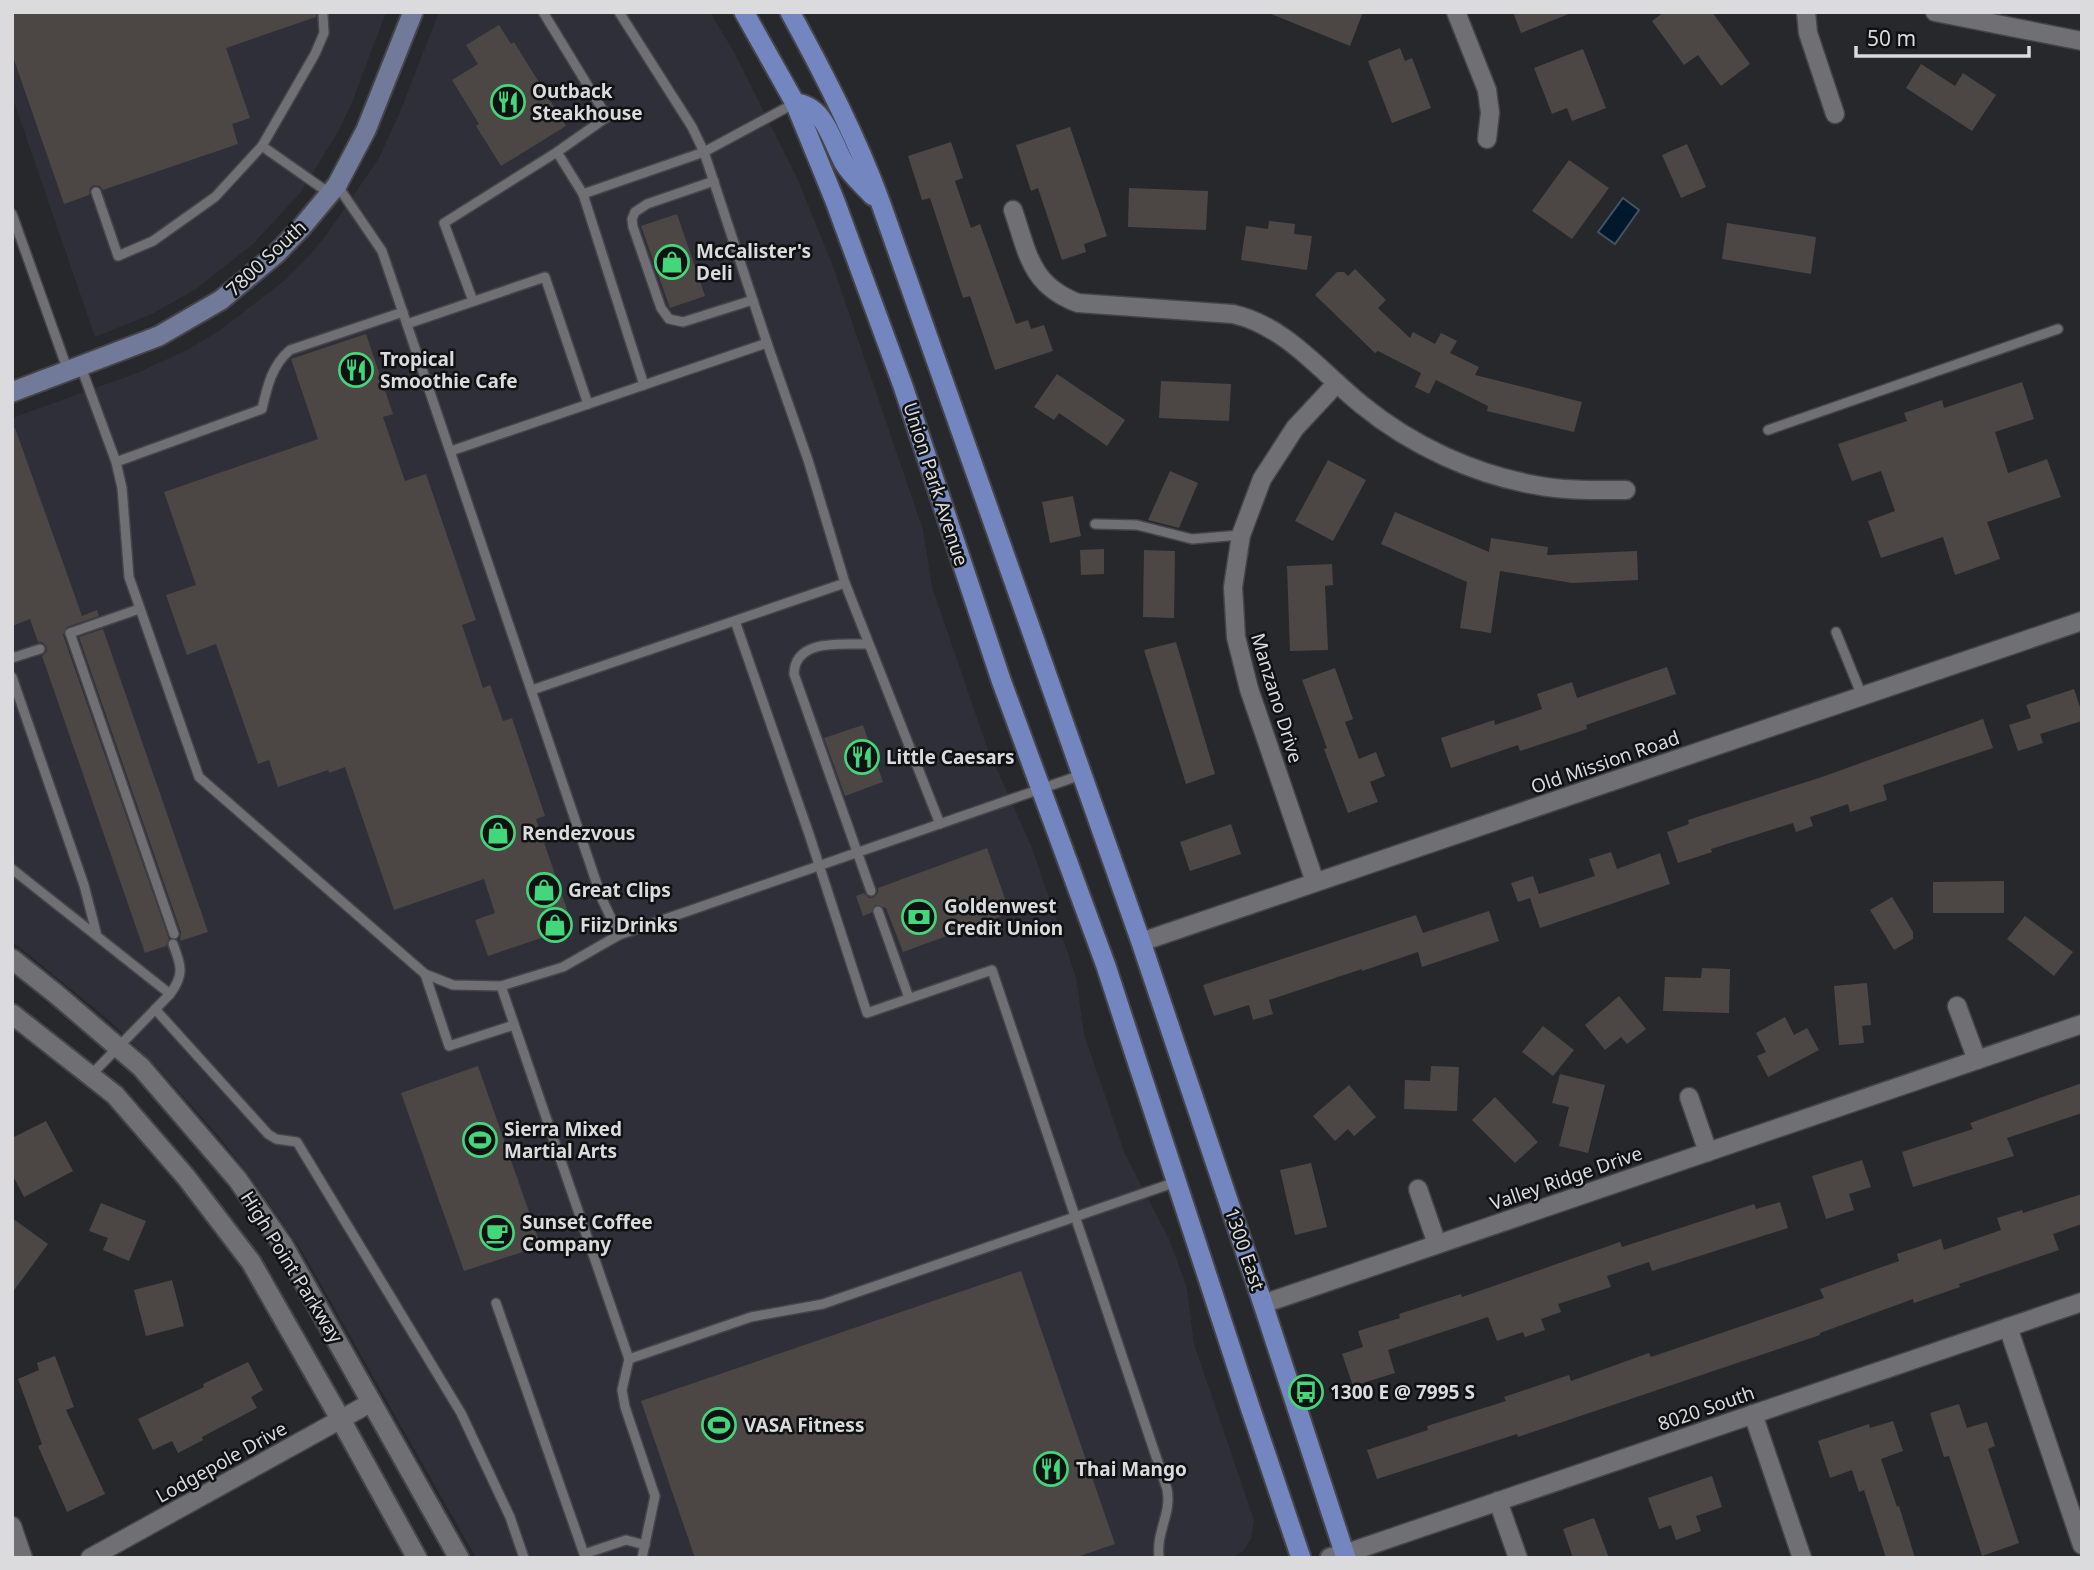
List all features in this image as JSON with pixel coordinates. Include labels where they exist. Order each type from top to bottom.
[{"type":"main road","name":"7800 South","points":[[12,392],[159,337],[221,300],[276,254],[333,190],[366,130],[412,12]]},
{"type":"main road","name":"Union Park Avenue","points":[[744,12],[795,103],[835,201],[903,386],[1040,789],[1106,966],[1176,1182]]},
{"type":"main road","name":"Union Park Avenue","points":[[790,12],[850,132],[881,204],[1141,942]]},
{"type":"main road","points":[[795,103],[807,104],[819,117],[835,140],[845,164],[881,204]]},
{"type":"main road","name":"1300 East","points":[[1141,942],[1263,1304],[1340,1556]]},
{"type":"main road","points":[[1176,1182],[1301,1558]]},
{"type":"street","points":[[1456,12],[1487,90],[1490,113],[1487,139]]},
{"type":"street","points":[[1806,12],[1808,33],[1835,114]]},
{"type":"street","points":[[1935,12],[2082,41]]},
{"type":"street","points":[[1013,209],[1034,268],[1044,284],[1060,297],[1078,303],[1233,314],[1250,318],[1268,326],[1363,406],[1402,433],[1443,456],[1535,485],[1626,490]]},
{"type":"street","name":"Manzano Drive","points":[[1315,882],[1249,689],[1236,637],[1233,587],[1241,536],[1262,479],[1295,428],[1337,383]]},
{"type":"street","name":"Old Mission Road","points":[[1141,942],[2082,621]]},
{"type":"street","name":"High Point Parkway","points":[[12,960],[141,1067],[238,1180],[283,1245],[459,1558]]},
{"type":"street","points":[[1957,1006],[1977,1060]]},
{"type":"street","name":"High Point Parkway","points":[[12,1014],[115,1095],[186,1177],[251,1262],[417,1558]]},
{"type":"street","name":"Valley Ridge Drive","points":[[1263,1304],[2082,1024]]},
{"type":"street","points":[[1689,1097],[1708,1152]]},
{"type":"street","points":[[1418,1189],[1437,1244]]},
{"type":"street","name":"8020 South","points":[[1340,1556],[2082,1302]]},
{"type":"street","points":[[2008,1327],[2082,1545]]},
{"type":"street","name":"Lodgepole Drive","points":[[90,1558],[372,1402]]},
{"type":"street","points":[[1753,1414],[1802,1558]]},
{"type":"street","points":[[1498,1501],[1518,1558]]},
{"type":"street","points":[[12,1526],[23,1558]]},
{"type":"lane","points":[[473,301],[444,223],[607,117],[543,12]]},
{"type":"lane","points":[[619,12],[692,127],[704,152],[808,460],[845,583],[940,824]]},
{"type":"lane","points":[[96,192],[118,256],[153,241],[215,197],[262,146],[285,109],[324,33],[323,15]]},
{"type":"lane","points":[[583,194],[704,152],[795,103]]},
{"type":"lane","points":[[262,146],[333,190],[382,251],[603,899],[618,935]]},
{"type":"lane","points":[[557,152],[583,194],[644,385]]},
{"type":"lane","points":[[714,181],[640,207],[632,219],[633,227],[661,308],[669,319],[683,322],[753,300]]},
{"type":"lane","points":[[12,214],[116,461],[122,488],[129,577],[199,777],[425,974],[453,985],[501,986],[563,967],[618,935],[1081,775]]},
{"type":"lane","points":[[407,324],[545,277],[588,404]]},
{"type":"lane","points":[[116,461],[262,409],[272,372],[280,358],[289,350],[403,312]]},
{"type":"lane","points":[[1768,430],[2058,329]]},
{"type":"lane","points":[[451,451],[767,343]]},
{"type":"lane","points":[[1095,524],[1137,525],[1192,539],[1241,536]]},
{"type":"lane","points":[[532,690],[845,583]]},
{"type":"lane","points":[[90,1076],[170,994],[181,972],[173,939],[70,633],[139,609]]},
{"type":"lane","points":[[735,621],[809,834],[867,1013],[992,970],[1167,1489],[1169,1500],[1157,1543],[1159,1558]]},
{"type":"lane","points":[[1836,632],[1862,696]]},
{"type":"lane","points":[[868,645],[819,646],[807,650],[794,665],[797,686],[871,891]]},
{"type":"lane","points":[[12,657],[40,649]]},
{"type":"lane","points":[[12,677],[84,885],[97,936]]},
{"type":"lane","points":[[12,869],[170,994]]},
{"type":"lane","points":[[878,911],[909,998]]},
{"type":"lane","points":[[425,974],[449,1046],[514,1025]]},
{"type":"lane","points":[[501,986],[629,1359],[622,1390],[625,1407],[654,1496],[642,1558]]},
{"type":"lane","points":[[155,1009],[268,1134],[276,1139],[297,1142],[461,1413],[510,1517],[524,1558]]},
{"type":"lane","points":[[629,1359],[751,1318],[823,1304],[1176,1182]]},
{"type":"lane","points":[[496,1303],[584,1555],[626,1540],[645,1545]]},
{"type":"shaded area","points":[[12,12],[386,12],[351,105],[338,132],[300,193],[253,244],[196,289],[152,314],[95,337],[12,96]]},
{"type":"shaded area","points":[[439,12],[710,12],[734,52],[798,180],[834,269],[923,530],[932,587],[987,747],[1032,848],[1076,977],[1084,1034],[1125,1154],[1169,1239],[1187,1288],[1194,1344],[1254,1520],[1251,1539],[1243,1551],[1236,1555],[1230,1558],[476,1558],[302,1251],[250,1176],[158,1068],[110,1021],[12,941],[12,418],[137,373],[189,349],[219,331],[285,280],[329,231],[379,158]]},
{"type":"water","points":[[1623,198],[1639,210],[1615,244],[1598,232]]},
{"type":"building","points":[[12,12],[317,12],[316,17],[226,48],[250,118],[232,124],[238,144],[103,190],[94,185],[90,188],[89,195],[64,204],[12,54]]},
{"type":"building","points":[[1266,12],[1363,12],[1350,46]]},
{"type":"building","points":[[1513,12],[1570,12],[1571,13],[1521,33]]},
{"type":"building","points":[[1664,12],[1712,12],[1750,64],[1721,86],[1698,55],[1684,65],[1652,21]]},
{"type":"building","name":"Outback Steakhouse","points":[[499,25],[511,44],[514,42],[566,126],[501,166],[452,80],[478,64],[466,45]]},
{"type":"building","points":[[1400,48],[1405,61],[1412,58],[1431,108],[1392,123],[1368,61]]},
{"type":"building","points":[[1583,49],[1606,108],[1572,121],[1567,108],[1552,114],[1534,68]]},
{"type":"building","points":[[1921,64],[1955,86],[1963,73],[1996,95],[1972,131],[1906,88]]},
{"type":"building","points":[[1070,127],[1107,236],[1084,244],[1086,252],[1062,260],[1038,188],[1031,191],[1016,145]]},
{"type":"building","points":[[951,142],[963,178],[955,181],[971,228],[980,224],[1016,324],[1028,320],[1031,329],[1044,325],[1053,351],[995,370],[970,296],[963,298],[930,198],[922,200],[908,156]]},
{"type":"building","points":[[1687,144],[1706,187],[1681,198],[1662,155]]},
{"type":"building","points":[[1569,160],[1609,188],[1572,239],[1532,211]]},
{"type":"building","points":[[1129,188],[1208,191],[1206,230],[1128,227]]},
{"type":"building","points":[[677,214],[705,296],[670,308],[641,226]]},
{"type":"building","points":[[1269,221],[1295,224],[1294,234],[1312,236],[1307,270],[1241,260],[1246,226],[1268,229]]},
{"type":"building","points":[[1727,223],[1816,237],[1811,274],[1722,259]]},
{"type":"building","points":[[1355,269],[1386,300],[1378,308],[1410,338],[1413,332],[1435,344],[1441,333],[1457,341],[1450,353],[1479,367],[1475,375],[1582,402],[1574,432],[1487,411],[1488,406],[1436,380],[1429,394],[1415,387],[1421,373],[1378,351],[1375,353],[1315,295],[1337,272],[1344,272],[1348,276]]},
{"type":"building","points":[[366,334],[393,414],[383,417],[405,481],[426,474],[476,620],[462,625],[483,688],[490,685],[503,721],[512,718],[545,816],[536,819],[573,927],[488,956],[475,920],[495,913],[484,879],[394,910],[345,767],[278,787],[269,760],[258,764],[216,644],[187,655],[166,595],[196,585],[164,492],[318,439],[291,359]]},
{"type":"building","points":[[1057,374],[1125,420],[1107,446],[1059,413],[1054,420],[1034,407]]},
{"type":"building","points":[[1161,381],[1231,384],[1229,421],[1159,418]]},
{"type":"building","points":[[2022,382],[2034,419],[1995,432],[2008,473],[2047,459],[2061,497],[1987,522],[2000,559],[1955,575],[1943,537],[1881,558],[1868,521],[1895,511],[1881,471],[1852,481],[1838,444],[1907,421],[1904,413],[1942,400],[1944,408]]},
{"type":"building","points":[[12,428],[15,428],[82,616],[97,610],[99,616],[67,627],[63,635],[169,939],[166,946],[145,953],[42,656],[47,651],[46,646],[38,642],[30,619],[12,626]]},
{"type":"building","points":[[1328,460],[1366,480],[1333,541],[1295,521]]},
{"type":"building","points":[[1170,471],[1198,483],[1179,528],[1148,520]]},
{"type":"building","points":[[1073,496],[1081,536],[1050,543],[1042,502]]},
{"type":"building","points":[[1395,512],[1489,552],[1491,538],[1548,547],[1547,555],[1637,551],[1638,580],[1572,583],[1500,571],[1491,633],[1460,628],[1467,582],[1381,544]]},
{"type":"building","points":[[1104,549],[1104,574],[1081,575],[1080,550]]},
{"type":"building","points":[[1144,550],[1175,551],[1174,618],[1143,617]]},
{"type":"building","points":[[1332,564],[1333,585],[1325,586],[1328,650],[1290,651],[1287,566]]},
{"type":"building","points":[[103,629],[208,932],[180,941],[181,932],[79,637]]},
{"type":"building","points":[[1176,642],[1215,774],[1186,784],[1144,650]]},
{"type":"building","points":[[1667,667],[1676,694],[1586,725],[1587,729],[1520,751],[1518,745],[1451,768],[1441,738],[1494,720],[1495,725],[1542,709],[1537,694],[1572,682],[1577,698]]},
{"type":"building","points":[[1335,668],[1353,719],[1345,722],[1359,759],[1376,752],[1385,776],[1370,782],[1378,802],[1348,813],[1302,680]]},
{"type":"building","points":[[2074,689],[2082,721],[2040,734],[2043,743],[2018,751],[2009,725],[2031,718],[2026,705]]},
{"type":"building","points":[[1983,719],[1993,748],[1883,785],[1887,800],[1850,812],[1848,804],[1810,817],[1813,826],[1796,832],[1793,823],[1711,849],[1712,852],[1678,863],[1667,832],[1689,824],[1688,820],[1822,777]]},
{"type":"building","points":[[863,725],[883,782],[845,796],[824,738]]},
{"type":"building","points":[[1231,824],[1241,854],[1190,871],[1180,842]]},
{"type":"building","points":[[987,848],[1010,913],[903,952],[886,908],[875,905],[871,913],[863,916],[856,896],[864,893],[869,898],[874,897],[878,888]]},
{"type":"building","points":[[1611,852],[1617,869],[1660,853],[1670,884],[1540,928],[1530,898],[1518,902],[1511,883],[1533,876],[1539,894],[1595,876],[1589,859]]},
{"type":"building","points":[[2004,881],[2004,913],[1933,913],[1933,882]]},
{"type":"building","points":[[1892,897],[1913,932],[1913,939],[1894,950],[1870,910]]},
{"type":"building","points":[[1489,911],[1499,941],[1422,967],[1418,952],[1362,969],[1269,1000],[1273,1014],[1253,1020],[1249,1005],[1214,1016],[1203,985],[1416,915],[1423,933]]},
{"type":"building","points":[[2025,916],[2073,952],[2054,976],[2007,939]]},
{"type":"building","points":[[1702,968],[1730,969],[1729,1013],[1663,1011],[1665,977],[1701,978]]},
{"type":"building","points":[[1867,983],[1871,1025],[1862,1026],[1864,1043],[1839,1045],[1834,986]]},
{"type":"building","points":[[1619,996],[1646,1029],[1627,1044],[1621,1037],[1605,1050],[1585,1025]]},
{"type":"building","points":[[1785,1017],[1794,1035],[1807,1028],[1819,1050],[1768,1077],[1757,1056],[1766,1052],[1756,1033]]},
{"type":"building","points":[[1543,1026],[1574,1050],[1553,1076],[1522,1052]]},
{"type":"building","points":[[478,1066],[541,1246],[464,1271],[401,1093]]},
{"type":"building","points":[[1431,1066],[1459,1067],[1457,1111],[1404,1109],[1405,1080],[1430,1081]]},
{"type":"building","points":[[1560,1074],[1605,1085],[1588,1153],[1559,1146],[1569,1107],[1552,1103]]},
{"type":"building","points":[[2082,1083],[2082,1113],[2007,1138],[2014,1156],[1913,1187],[1902,1152],[1973,1129],[1970,1123]]},
{"type":"building","points":[[1349,1085],[1376,1117],[1354,1136],[1348,1129],[1335,1141],[1313,1116]]},
{"type":"building","points":[[1495,1097],[1538,1142],[1515,1163],[1472,1120]]},
{"type":"building","points":[[46,1121],[73,1171],[24,1197],[12,1174],[12,1138]]},
{"type":"building","points":[[1862,1160],[1871,1187],[1849,1194],[1854,1210],[1826,1219],[1812,1176]]},
{"type":"building","points":[[1311,1163],[1327,1227],[1295,1235],[1280,1170]]},
{"type":"building","points":[[2082,1194],[2082,1224],[2053,1234],[2059,1250],[1959,1284],[1960,1287],[1914,1303],[1913,1299],[1820,1335],[1518,1437],[1517,1434],[1377,1479],[1367,1450],[1428,1430],[1427,1426],[1506,1401],[1504,1397],[1569,1375],[1571,1381],[1649,1353],[1651,1357],[1824,1298],[1820,1289],[1899,1261],[1897,1254],[1941,1239],[1944,1250],[2001,1230],[1997,1218],[2022,1210],[2023,1213]]},
{"type":"building","points":[[1780,1202],[1788,1228],[1652,1271],[1649,1262],[1607,1276],[1611,1287],[1558,1304],[1561,1312],[1541,1319],[1545,1330],[1525,1337],[1523,1332],[1497,1341],[1488,1317],[1388,1350],[1395,1373],[1353,1386],[1342,1354],[1363,1347],[1358,1331],[1400,1318],[1399,1314],[1461,1294],[1462,1297],[1620,1242],[1622,1247],[1754,1204],[1756,1209]]},
{"type":"building","points":[[101,1203],[146,1221],[129,1261],[103,1250],[108,1238],[89,1231]]},
{"type":"building","points":[[12,1218],[48,1244],[12,1293]]},
{"type":"building","points":[[1021,1271],[1115,1544],[1074,1558],[695,1558],[641,1401]]},
{"type":"building","points":[[172,1280],[184,1326],[146,1336],[134,1290]]},
{"type":"building","points":[[55,1356],[74,1407],[66,1410],[105,1494],[67,1512],[38,1446],[42,1444],[18,1379],[39,1370],[37,1363]]},
{"type":"building","points":[[248,1362],[263,1390],[251,1397],[257,1408],[178,1453],[172,1441],[153,1450],[138,1419]]},
{"type":"building","points":[[1959,1404],[1967,1428],[1987,1422],[1995,1446],[1988,1449],[2019,1543],[1982,1556],[1949,1456],[1944,1457],[1930,1413]]},
{"type":"building","points":[[1893,1421],[1903,1451],[1881,1459],[1915,1558],[1886,1558],[1864,1490],[1859,1492],[1852,1470],[1830,1478],[1818,1441],[1869,1424],[1870,1428]]},
{"type":"building","points":[[1712,1476],[1722,1507],[1696,1516],[1701,1531],[1676,1540],[1671,1525],[1659,1529],[1648,1498]]},
{"type":"building","points":[[1594,1518],[1609,1558],[1573,1558],[1563,1529]]},
{"type":"place","name":"Outback Steakhouse","points":[[508,102]]},
{"type":"place","name":"McCalister's Deli","points":[[672,262]]},
{"type":"place","name":"Tropical Smoothie Cafe","points":[[356,370]]},
{"type":"place","name":"Little Caesars","points":[[862,757]]},
{"type":"place","name":"Rendezvous","points":[[498,833]]},
{"type":"place","name":"Great Clips","points":[[544,890]]},
{"type":"place","name":"Goldenwest Credit Union","points":[[919,917]]},
{"type":"place","name":"Fiiz Drinks","points":[[555,925]]},
{"type":"place","name":"Sierra Mixed Martial Arts","points":[[480,1140]]},
{"type":"place","name":"Sunset Coffee Company","points":[[497,1233]]},
{"type":"place","name":"1300 E @ 7995 S","points":[[1306,1392]]},
{"type":"place","name":"VASA Fitness","points":[[719,1425]]},
{"type":"place","name":"Thai Mango","points":[[1051,1469]]}]
